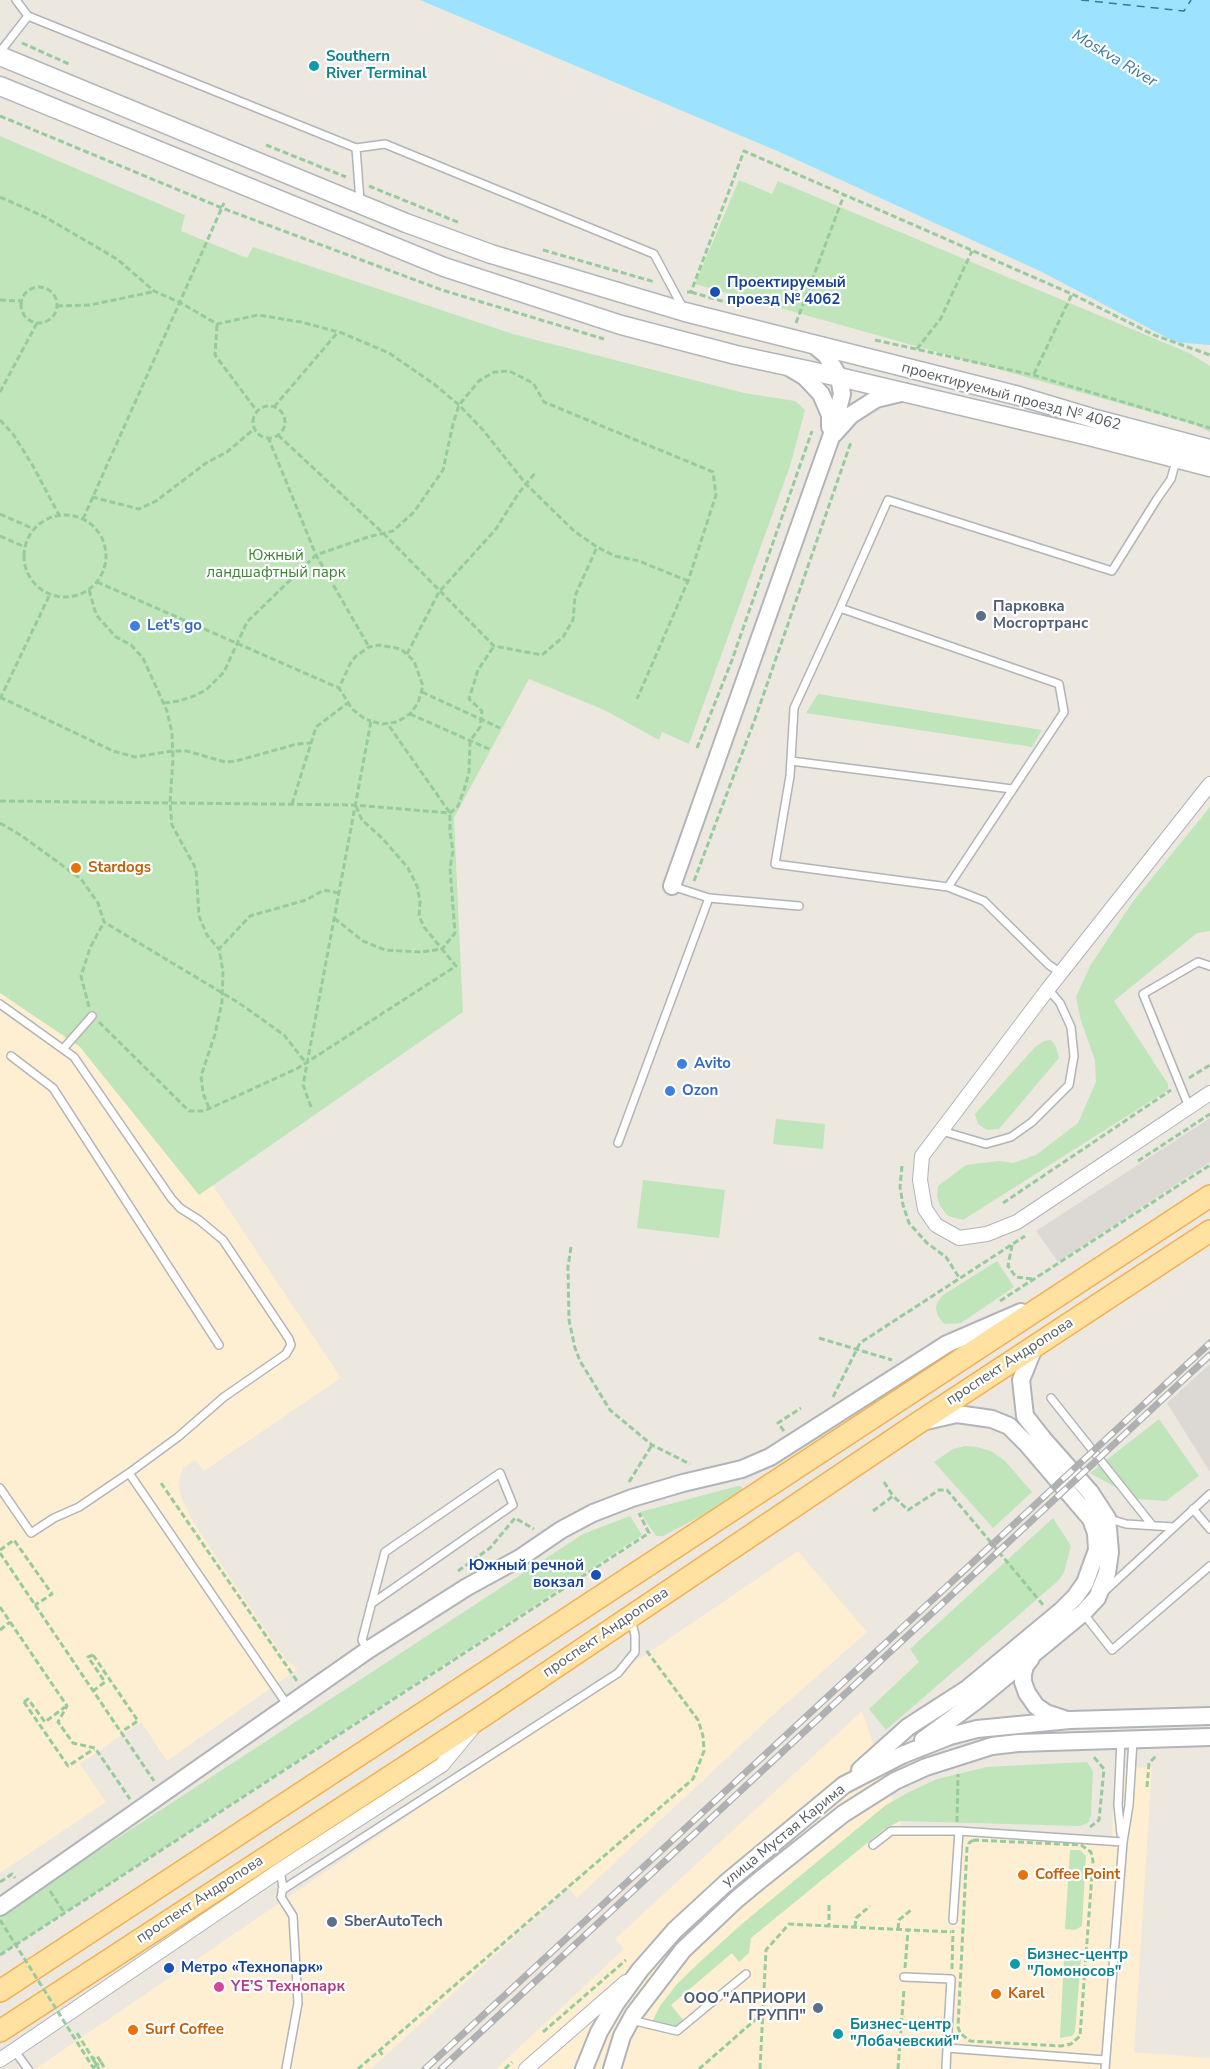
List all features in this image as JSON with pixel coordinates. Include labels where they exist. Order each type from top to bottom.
[{"type":"main road","name":"проектируемый проезд № 4062","points":[[0,54],[406,223],[491,254],[685,312],[1019,396],[1099,420],[1180,450],[1210,468]]},
{"type":"main road","name":"проектируемый проезд № 4062","points":[[0,86],[444,267],[621,325],[790,368],[1180,450],[1210,449]]},
{"type":"main road","name":"проспект Андропова","points":[[0,1991],[1210,1196]]},
{"type":"main road","name":"проспект Андропова","points":[[0,2031],[483,1716],[1035,1345],[1210,1232]]},
{"type":"street","points":[[672,886],[831,437],[842,393],[839,377],[826,356],[813,344]]},
{"type":"street","points":[[790,368],[805,377],[821,394],[830,415],[831,437]]},
{"type":"street","points":[[831,437],[851,415],[876,399],[905,392]]},
{"type":"street","points":[[1210,784],[1048,989],[922,1156],[920,1180],[925,1209],[936,1225],[959,1238],[987,1234],[1017,1222],[1210,1094]]},
{"type":"street","points":[[0,1907],[368,1650],[467,1587],[520,1558],[561,1530],[593,1513],[632,1498],[742,1469],[770,1457],[947,1344],[1064,1293]]},
{"type":"street","points":[[843,1814],[902,1755],[957,1716],[1083,1613],[1097,1598],[1107,1573],[1110,1552],[1107,1518],[1090,1492],[1025,1416],[1022,1380],[1035,1345]]},
{"type":"street","points":[[844,1785],[908,1727],[967,1689],[1061,1611],[1085,1583],[1097,1550],[1096,1533],[1091,1519],[1028,1443],[1009,1426],[992,1419],[957,1414],[918,1423]]},
{"type":"street","points":[[1036,1652],[1025,1666],[1023,1674],[1027,1693],[1035,1706],[1046,1713],[1057,1719],[1070,1720]]},
{"type":"street","points":[[967,1689],[959,1704],[957,1716],[961,1728],[981,1743],[992,1746]]},
{"type":"street","points":[[0,2060],[280,1870],[442,1765],[483,1716]]},
{"type":"street","name":"улица Мустая Карима","points":[[526,2069],[640,1970],[675,1930],[726,1883],[844,1785],[902,1755],[977,1729],[1070,1720],[1210,1716]]},
{"type":"street","name":"улица Мустая Карима","points":[[612,2069],[622,2037],[631,2020],[683,1950],[736,1899],[843,1814],[895,1781],[926,1767],[992,1746],[1018,1743],[1210,1737]]},
{"type":"street","points":[[584,2069],[599,2032],[616,2003],[640,1970]]},
{"type":"lane","points":[[16,0],[28,16],[356,148],[385,144],[654,254],[685,312]]},
{"type":"lane","points":[[0,54],[28,16]]},
{"type":"lane","points":[[356,148],[360,204]]},
{"type":"lane","points":[[1061,973],[984,901],[948,887],[775,864],[791,761],[794,708],[888,500],[1112,571],[1172,479],[1180,450]]},
{"type":"lane","points":[[840,608],[1059,684],[1064,712],[948,887]]},
{"type":"lane","points":[[791,761],[1012,789]]},
{"type":"lane","points":[[672,886],[708,898],[799,906]]},
{"type":"lane","points":[[618,1143],[708,898]]},
{"type":"lane","points":[[1189,1107],[1143,994],[1198,962],[1210,966]]},
{"type":"lane","points":[[942,1131],[986,1144],[1011,1137],[1032,1122],[1069,1085],[1074,1056],[1071,1027],[1060,1002],[1048,989]]},
{"type":"lane","points":[[0,1004],[74,1057],[171,1198],[180,1208],[223,1240],[291,1345],[286,1353],[224,1396],[178,1437],[129,1473],[79,1507],[54,1518],[31,1533],[0,1488]]},
{"type":"lane","points":[[63,1048],[92,1016]]},
{"type":"lane","points":[[11,1056],[53,1088],[219,1345]]},
{"type":"lane","points":[[1051,1398],[1152,1525]]},
{"type":"lane","points":[[129,1473],[288,1706]]},
{"type":"lane","points":[[368,1650],[362,1640],[371,1604],[385,1552],[500,1473],[513,1505],[371,1604]]},
{"type":"lane","points":[[1097,1598],[1210,1494]]},
{"type":"lane","points":[[1076,1502],[1091,1512],[1126,1524],[1173,1527]]},
{"type":"lane","points":[[1193,1509],[1210,1528]]},
{"type":"lane","points":[[1083,1613],[1113,1650],[1210,1566]]},
{"type":"lane","points":[[282,1890],[618,1673],[635,1652],[635,1635],[630,1617]]},
{"type":"lane","points":[[1123,1842],[1118,1805],[1127,1740]]},
{"type":"lane","points":[[1105,2069],[1123,1842],[1130,1805],[1127,1740]]},
{"type":"lane","points":[[873,1845],[891,1831],[959,1831],[1123,1842]]},
{"type":"lane","points":[[953,1920],[959,1831]]},
{"type":"lane","points":[[280,1870],[281,1897],[292,1916],[298,2003],[286,2069]]},
{"type":"lane","points":[[631,2020],[677,2031],[746,1974]]},
{"type":"lane","points":[[904,1977],[951,1979],[946,2069]]},
{"type":"lane","points":[[947,2048],[1105,2060]]},
{"type":"lane","points":[[14,2050],[28,2069]]},
{"type":"path","points":[[11,38],[76,67]]},
{"type":"path","points":[[0,116],[223,206],[442,290],[609,341]]},
{"type":"path","points":[[260,143],[466,225]]},
{"type":"path","points":[[534,247],[691,292],[744,151],[1072,294],[1154,335],[1210,355]]},
{"type":"path","points":[[796,323],[844,195]]},
{"type":"path","points":[[0,197],[45,217],[117,259],[154,291],[181,303],[217,324],[258,315],[301,322],[338,332],[389,353],[434,384],[459,405],[483,430],[526,484],[574,531],[597,547],[615,555],[639,561],[688,581]]},
{"type":"path","points":[[83,519],[223,206]]},
{"type":"path","points":[[917,349],[941,318],[972,251]]},
{"type":"path","points":[[33,288],[44,288],[54,296],[57,306],[48,321],[36,323],[24,316],[21,301],[27,291],[33,288]]},
{"type":"path","points":[[57,306],[90,305],[154,291]]},
{"type":"path","points":[[1033,375],[1072,294]]},
{"type":"path","points":[[0,300],[21,301]]},
{"type":"path","points":[[0,392],[36,323]]},
{"type":"path","points":[[217,324],[215,355],[257,411]]},
{"type":"path","points":[[274,407],[338,332]]},
{"type":"path","points":[[927,351],[1033,375],[1210,428]]},
{"type":"path","points":[[164,703],[179,701],[206,690],[224,672],[248,622],[316,555],[393,531],[414,512],[443,470],[459,405],[479,381],[494,372],[509,371],[533,383],[543,402],[713,472],[716,495],[688,581],[637,699]]},
{"type":"path","points":[[263,407],[274,407],[279,410],[284,418],[278,435],[268,437],[260,435],[255,429],[253,418],[257,411],[263,407]]},
{"type":"path","points":[[0,420],[13,434],[28,458],[59,516]]},
{"type":"path","points":[[92,497],[139,509],[156,501],[206,463],[227,452],[255,429]]},
{"type":"path","points":[[697,748],[732,660],[812,431]]},
{"type":"path","points":[[278,435],[384,534],[494,646],[542,655],[563,637],[573,620],[575,596],[588,562],[597,547]]},
{"type":"path","points":[[268,437],[316,555],[369,647]]},
{"type":"path","points":[[690,892],[755,719],[851,442]]},
{"type":"path","points":[[407,654],[439,592],[496,529],[536,473]]},
{"type":"path","points":[[0,514],[34,529]]},
{"type":"path","points":[[71,515],[83,519],[95,528],[103,540],[107,555],[104,569],[97,582],[89,590],[77,596],[63,597],[50,594],[38,587],[29,575],[25,562],[25,548],[34,529],[45,520],[71,515]]},
{"type":"path","points":[[0,536],[25,548]]},
{"type":"path","points":[[97,582],[339,688],[352,710],[371,721],[397,722],[410,714],[418,703],[423,686],[414,661],[407,654],[401,649],[380,645],[369,647],[356,656],[339,688]]},
{"type":"path","points":[[89,590],[98,617],[116,637],[131,645],[143,658],[164,703],[172,734],[170,802],[172,825],[196,869],[199,916],[207,936],[219,949],[223,971],[220,1015],[201,1076],[203,1093],[209,1108]]},
{"type":"path","points":[[50,594],[0,698],[113,751],[135,757],[187,751],[225,762],[246,759],[297,744],[311,744]]},
{"type":"path","points":[[0,801],[355,805],[450,813],[458,806],[469,772],[470,741],[480,727],[482,711],[470,699],[478,670],[494,646]]},
{"type":"path","points":[[422,692],[500,728]]},
{"type":"path","points":[[292,804],[316,728],[349,702]]},
{"type":"path","points":[[410,714],[489,749]]},
{"type":"path","points":[[311,1107],[303,1085],[306,1063],[371,721]]},
{"type":"path","points":[[334,918],[363,941],[385,950],[422,952],[442,949],[454,933],[450,868],[453,851],[450,813],[387,723]]},
{"type":"path","points":[[104,922],[90,948],[81,976],[92,1016],[189,1111],[204,1111],[306,1063],[456,966],[424,927],[419,916],[420,901],[417,886],[408,868],[383,839],[362,820],[355,805]]},
{"type":"path","points":[[0,823],[22,836],[81,879],[98,903],[104,922],[221,992],[284,1035],[306,1063]]},
{"type":"path","points":[[219,949],[250,916],[306,900],[324,890],[339,893]]},
{"type":"path","points":[[1003,1203],[1210,1065]]},
{"type":"path","points":[[1131,1166],[1210,1114]]},
{"type":"path","points":[[999,1303],[1210,1165]]},
{"type":"path","points":[[830,1404],[860,1343],[1027,1235]]},
{"type":"path","points":[[1011,1245],[1008,1266],[1016,1277],[1034,1279]]},
{"type":"path","points":[[571,1247],[568,1267],[569,1320],[580,1361],[610,1410],[652,1445],[692,1465]]},
{"type":"path","points":[[819,1338],[893,1360]]},
{"type":"path","points":[[778,1423],[801,1408]]},
{"type":"path","points":[[884,1482],[893,1496],[908,1510],[939,1491],[946,1490],[1045,1607]]},
{"type":"path","points":[[161,1483],[299,1685]]},
{"type":"path","points":[[873,1511],[893,1496]]},
{"type":"path","points":[[0,1954],[649,1533],[632,1498]]},
{"type":"path","points":[[35,1605],[52,1594],[15,1540],[0,1552],[35,1605],[157,1785]]},
{"type":"path","points":[[0,1606],[67,1706]]},
{"type":"path","points":[[0,1629],[10,1622]]},
{"type":"path","points":[[358,2069],[693,1779],[704,1751],[703,1736],[698,1720],[644,1647]]},
{"type":"path","points":[[93,1691],[105,1682],[88,1657],[93,1654],[138,1721],[121,1732]]},
{"type":"path","points":[[67,1706],[45,1722],[28,1699],[24,1702],[68,1766],[95,1748]]},
{"type":"path","points":[[67,1706],[58,1722],[73,1743],[95,1748],[133,1803]]},
{"type":"path","points":[[1082,1829],[1091,1827],[1099,1820],[1104,1769],[1092,1755]]},
{"type":"path","points":[[1147,1787],[1149,1763],[1156,1755],[1167,1755]]},
{"type":"path","points":[[958,1772],[957,1822],[959,1831]]},
{"type":"path","points":[[957,1822],[968,1823]]},
{"type":"path","points":[[973,1840],[1071,1844],[1087,1848],[1093,1861],[1080,2036],[1071,2044],[1061,2046],[970,2041],[960,2033],[958,2026],[969,1843],[973,1840]]},
{"type":"path","points":[[829,1905],[829,1926]]},
{"type":"path","points":[[855,1928],[856,1918],[870,1906]]},
{"type":"path","points":[[898,1930],[899,1920],[911,1910]]},
{"type":"path","points":[[0,1920],[93,2068],[101,2062]]},
{"type":"path","points":[[951,1979],[953,1920]]},
{"type":"path","points":[[760,2069],[766,1950],[789,1924],[953,1933]]},
{"type":"path","points":[[898,2069],[908,1930]]},
{"type":"path","points":[[699,2069],[763,2013]]},
{"type":"path","points":[[77,2033],[99,2069]]},
{"type":"path","points":[[379,2050],[384,2056]]},
{"type":"path","points":[[93,2059],[97,2056],[105,2069]]},
{"type":"shaded area","name":"Южный ландшафтный парк","points":[[0,156],[207,242],[659,740],[604,710],[529,679],[454,818],[463,1012],[212,1184],[341,1378],[204,1471],[195,1460],[183,1468],[178,1483],[190,1516],[218,1560],[286,1660],[298,1669],[167,1761],[141,1722],[80,1764],[106,1802],[0,1873]]},
{"type":"shaded area","points":[[1210,1118],[1210,1162],[1058,1262],[1036,1231]]},
{"type":"shaded area","points":[[1210,1364],[1210,1472],[1167,1403]]},
{"type":"shaded area","points":[[798,1551],[867,1632],[771,1717],[577,1898],[568,1888],[371,2069],[35,2069]]},
{"type":"shaded area","points":[[862,1711],[902,1828],[1112,1841],[1114,1769],[1152,1767],[1134,2052],[1210,2058],[1210,2069],[496,2069],[624,1949],[615,1939]]},
{"type":"green space","name":"Южный ландшафтный парк","points":[[0,136],[185,215],[181,231],[247,258],[253,247],[513,334],[744,393],[795,401],[805,410],[790,466],[689,744],[662,732],[659,740],[604,710],[529,679],[454,818],[463,1012],[199,1195],[80,1047],[0,993]]},
{"type":"green space","points":[[739,180],[772,194],[778,181],[1189,353],[1210,366],[1210,432],[1193,424],[695,284]]},
{"type":"green space","points":[[818,694],[1042,730],[1032,747],[806,713]]},
{"type":"green space","points":[[1210,807],[1210,931],[1197,933],[1114,1001],[1168,1084],[1168,1090],[963,1220],[948,1216],[940,1206],[937,1196],[938,1186],[966,1165],[999,1161],[1013,1163],[1036,1155],[1078,1123],[1096,1082],[1095,1060],[1081,1021],[1076,997],[1090,966],[1134,900]]},
{"type":"green space","points":[[1051,1040],[1059,1058],[999,1129],[987,1130],[978,1124],[975,1114],[1035,1047],[1044,1041]]},
{"type":"green space","points":[[776,1119],[825,1124],[823,1149],[773,1144]]},
{"type":"green space","points":[[643,1180],[725,1190],[719,1238],[637,1228]]},
{"type":"green space","points":[[997,1261],[1014,1287],[961,1323],[944,1324],[936,1309],[943,1295]]},
{"type":"green space","points":[[1159,1419],[1199,1476],[1166,1501],[1137,1499],[1090,1473]]},
{"type":"green space","points":[[965,1446],[991,1451],[1005,1461],[1032,1492],[993,1528],[934,1462],[953,1449]]},
{"type":"green space","points":[[738,1486],[742,1487],[742,1490],[703,1515],[663,1536],[656,1536],[640,1512]]},
{"type":"green space","points":[[630,1516],[642,1535],[0,1955],[0,1915],[583,1534]]},
{"type":"green space","points":[[1053,1518],[1071,1546],[1064,1572],[1059,1580],[886,1730],[869,1709],[919,1662],[910,1649]]},
{"type":"green space","points":[[1087,1762],[1093,1771],[1091,1816],[1088,1823],[1079,1826],[900,1821],[883,1830],[751,1938],[749,1953],[739,1962],[732,1953],[671,2005],[684,2021],[676,2027],[652,2022],[660,2006],[677,1984],[702,1960],[743,1923],[886,1805],[937,1779],[987,1767]]},
{"type":"green space","points":[[1070,1850],[1080,1850],[1086,1856],[1082,1926],[1075,1930],[1065,1929]]},
{"type":"green space","points":[[1064,1958],[1081,1959],[1075,2032],[1072,2036],[1060,2038]]},
{"type":"water","name":"Moskva River","points":[[420,0],[1210,0],[1210,345],[1175,342],[1042,272],[782,153]]},
{"type":"ferry route","points":[[1081,0],[1184,11],[1191,0]]},
{"type":"railway","points":[[425,2069],[1210,1343]]},
{"type":"railway","points":[[441,2069],[1210,1355]]},
{"type":"place","name":"Southern River Terminal","points":[[314,66]]},
{"type":"place","name":"Проектируемый проезд № 4062","points":[[715,292]]},
{"type":"place","name":"Парковка Мосгортранс","points":[[981,616]]},
{"type":"place","name":"Let's go","points":[[135,626]]},
{"type":"place","name":"Stardogs","points":[[76,868]]},
{"type":"place","name":"Avito","points":[[682,1064]]},
{"type":"place","name":"Ozon","points":[[670,1091]]},
{"type":"place","name":"Южный речной вокзал","points":[[596,1575]]},
{"type":"place","name":"Coffee Point","points":[[1023,1875]]},
{"type":"place","name":"SberAutoTech","points":[[332,1922]]},
{"type":"place","name":"Бизнес-центр \"Ломоносов\"","points":[[1015,1964]]},
{"type":"place","name":"Метро «Технопарк»","points":[[169,1968]]},
{"type":"place","name":"YE’S Технопарк","points":[[219,1987]]},
{"type":"place","name":"Karel","points":[[996,1994]]},
{"type":"place","name":"ООО \"АПРИОРИ ГРУПП\"","points":[[818,2008]]},
{"type":"place","name":"Surf Coffee","points":[[133,2030]]},
{"type":"place","name":"Бизнес-центр \"Лобачевский\"","points":[[838,2034]]}]
